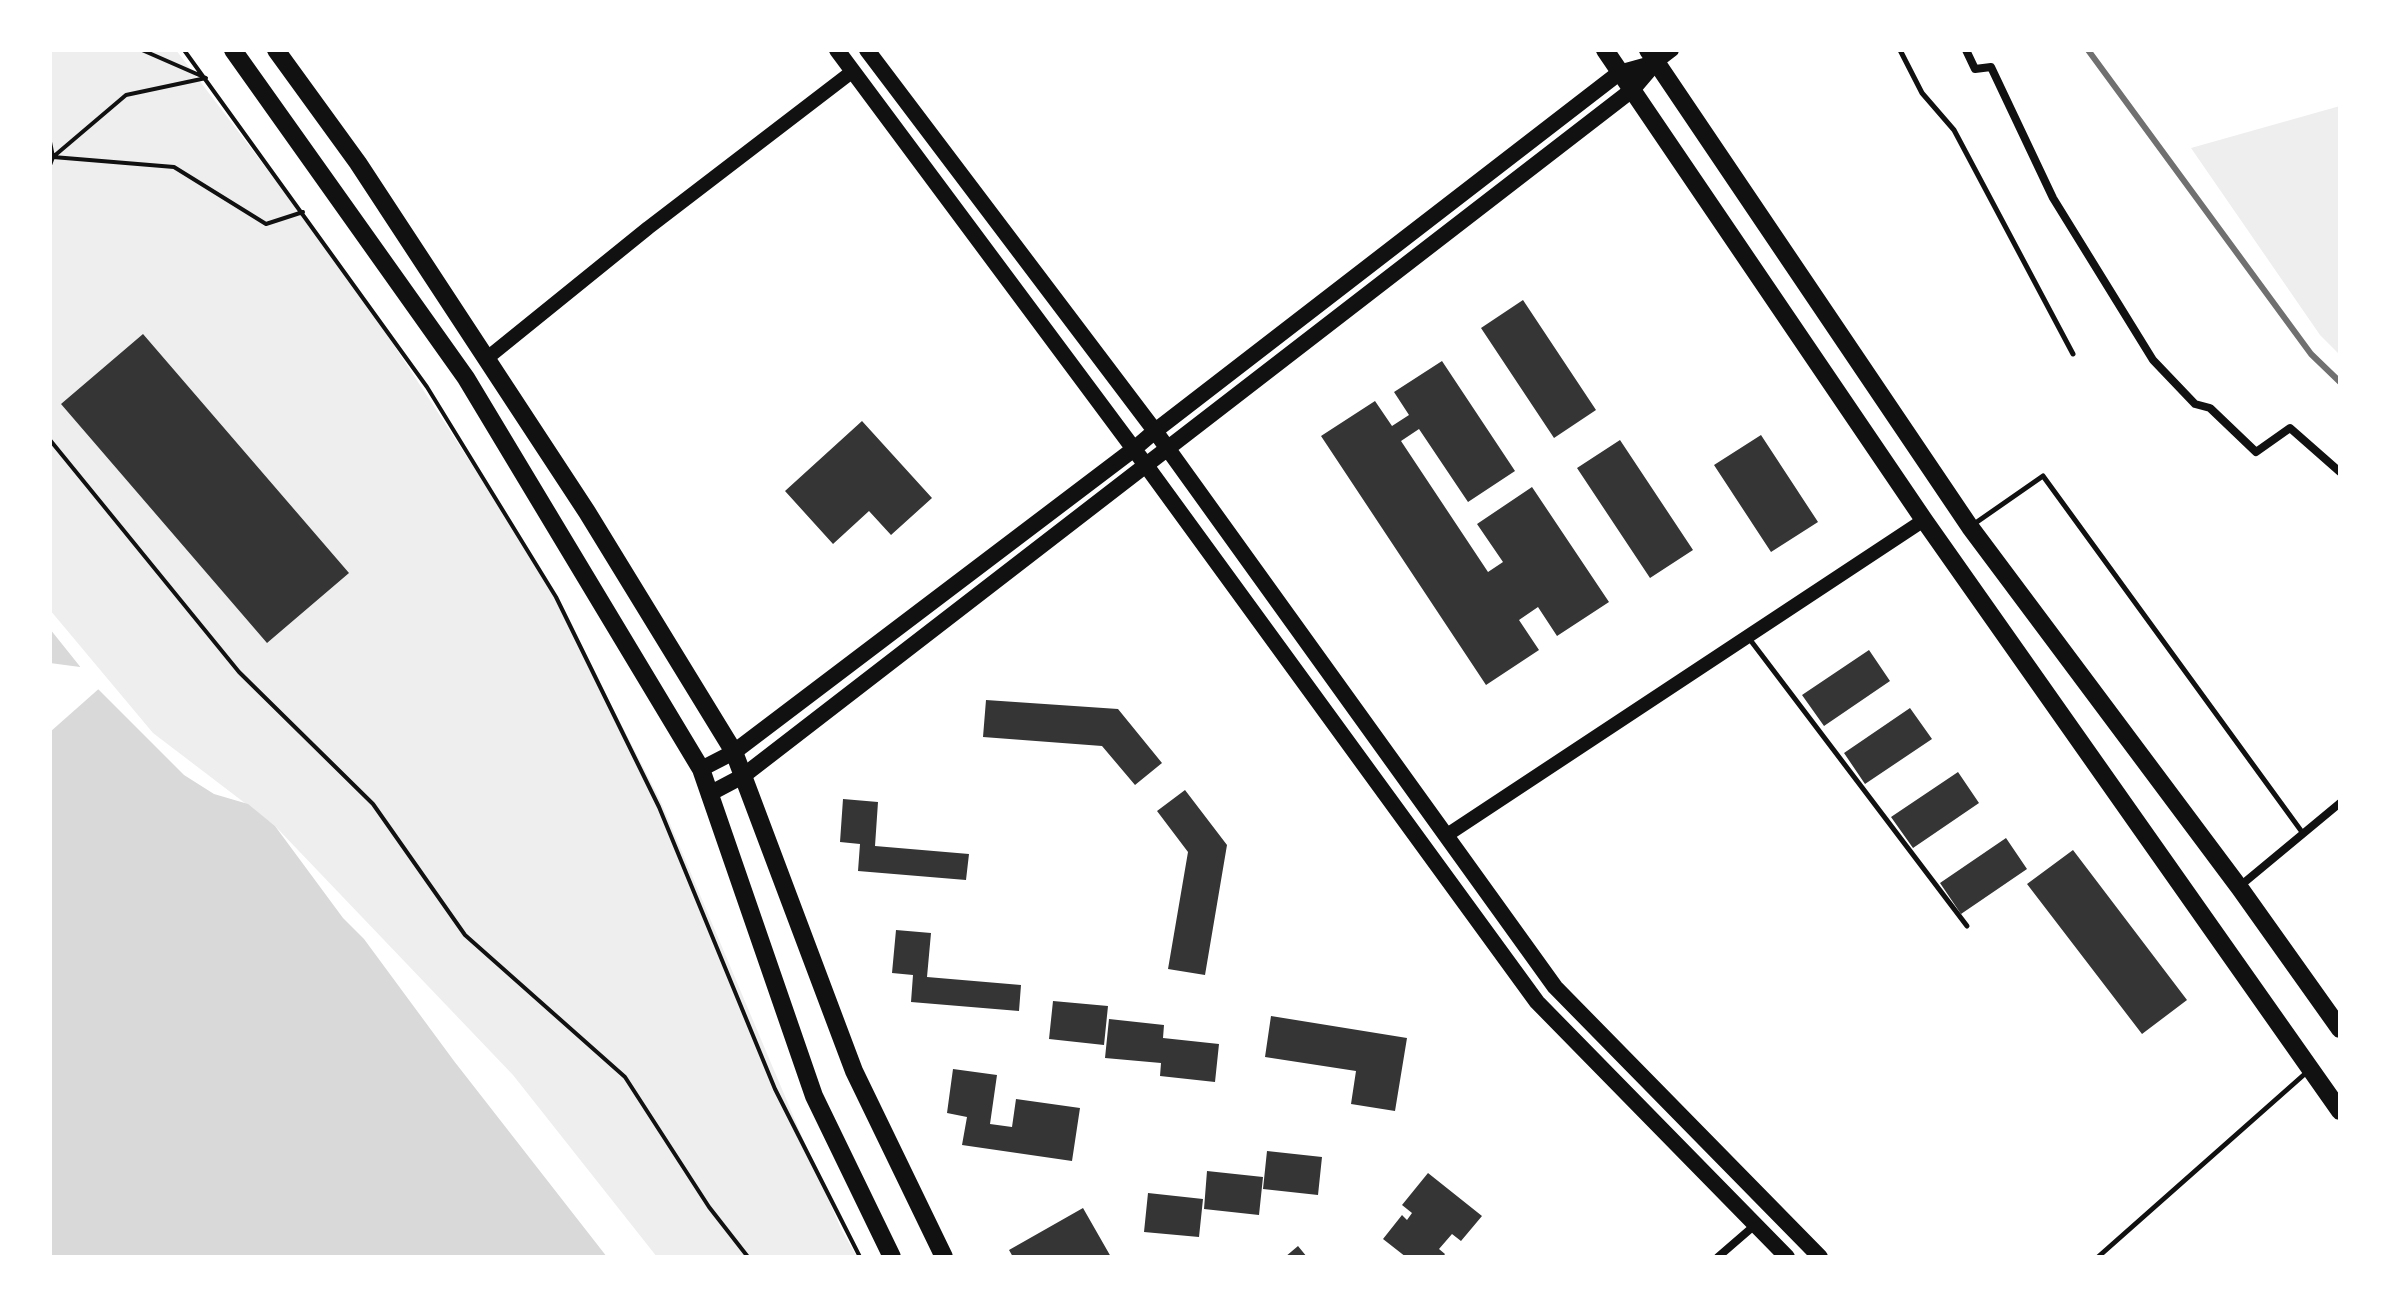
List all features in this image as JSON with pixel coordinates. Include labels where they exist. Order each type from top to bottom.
[{"type":"main road","points":[[233,50],[466,378],[701,769],[814,1096],[892,1257]]},
{"type":"main road","points":[[276,50],[358,163],[587,512],[734,752],[854,1071],[944,1257]]},
{"type":"main road","points":[[837,50],[1134,449],[1537,1002],[1787,1257]]},
{"type":"main road","points":[[867,50],[1155,431],[1555,987],[1820,1257]]},
{"type":"main road","points":[[1605,50],[1924,520],[2340,1111]]},
{"type":"main road","points":[[701,769],[734,752],[1134,449],[1619,73],[1651,56]]},
{"type":"main road","points":[[709,794],[743,776],[1632,90],[1651,56]]},
{"type":"main road","points":[[1651,56],[1970,527],[2239,887],[2340,1029]]},
{"type":"street","points":[[1651,56],[1672,50]]},
{"type":"street","points":[[1966,50],[1975,69],[1991,67],[2053,198],[2153,360],[2195,404],[2210,408],[2256,452],[2290,428],[2340,472]]},
{"type":"street","points":[[486,359],[648,228],[853,71]]},
{"type":"street","points":[[1447,835],[1924,520]]},
{"type":"street","points":[[2239,887],[2336,806]]},
{"type":"street","points":[[1718,1257],[1755,1225]]},
{"type":"lane","points":[[1900,50],[1922,93],[1954,130],[2073,354]]},
{"type":"lane","points":[[1970,527],[2043,476],[2302,832]]},
{"type":"lane","points":[[1748,636],[1967,926]]},
{"type":"lane","points":[[2336,806],[2340,817]]},
{"type":"lane","points":[[2098,1257],[2309,1070]]},
{"type":"path","points":[[142,50],[206,78]]},
{"type":"path","points":[[184,50],[427,387],[556,597],[659,807],[775,1089],[860,1257]]},
{"type":"path","points":[[50,165],[53,157],[126,95],[206,78]]},
{"type":"path","points":[[50,142],[53,157]]},
{"type":"path","points":[[53,157],[174,167],[266,224],[303,212]]},
{"type":"path","points":[[51,440],[239,672],[373,804],[465,935],[625,1077],[709,1207],[748,1257]]},
{"type":"shaded area","points":[[50,50],[176,50],[350,278],[546,578],[660,800],[841,1229],[857,1257],[657,1257],[513,1075],[275,826],[153,733],[50,610]]},
{"type":"shaded area","points":[[2340,106],[2340,355],[2320,335],[2191,148]]},
{"type":"shaded area","points":[[50,629],[98,689],[184,775],[214,794],[248,804],[275,826],[607,1257],[50,1257]]},
{"type":"pier","points":[[50,663],[84,665],[102,686],[50,732]]},
{"type":"building","points":[[1523,300],[1596,410],[1554,438],[1481,328]]},
{"type":"building","points":[[143,334],[349,573],[267,643],[61,404]]},
{"type":"building","points":[[1442,361],[1515,471],[1468,502],[1419,429],[1401,441],[1488,572],[1503,562],[1477,524],[1532,487],[1609,602],[1557,636],[1538,607],[1519,620],[1539,650],[1486,685],[1321,436],[1375,401],[1392,426],[1409,415],[1394,392]]},
{"type":"building","points":[[862,421],[932,498],[891,535],[869,511],[833,544],[785,491]]},
{"type":"building","points":[[1761,435],[1818,522],[1771,552],[1714,465]]},
{"type":"building","points":[[1620,440],[1693,550],[1650,578],[1577,468]]},
{"type":"building","points":[[1869,650],[1890,681],[1824,726],[1802,695]]},
{"type":"building","points":[[986,700],[1118,709],[1162,763],[1135,785],[1102,746],[983,737]]},
{"type":"building","points":[[1910,708],[1932,739],[1865,784],[1844,753]]},
{"type":"building","points":[[1958,772],[1979,803],[1913,848],[1891,817]]},
{"type":"building","points":[[1185,790],[1227,845],[1205,975],[1168,969],[1188,852],[1157,811]]},
{"type":"building","points":[[843,799],[878,802],[875,846],[969,854],[966,880],[858,871],[860,844],[840,842]]},
{"type":"building","points":[[2006,838],[2027,869],[1961,914],[1940,883]]},
{"type":"building","points":[[2073,850],[2187,1000],[2142,1034],[2027,884]]},
{"type":"building","points":[[896,930],[931,933],[927,977],[1021,985],[1019,1011],[911,1002],[913,975],[892,973]]},
{"type":"building","points":[[1053,1001],[1108,1006],[1104,1045],[1049,1039]]},
{"type":"building","points":[[1271,1016],[1407,1038],[1395,1111],[1351,1104],[1356,1071],[1265,1057]]},
{"type":"building","points":[[1109,1019],[1164,1025],[1163,1038],[1219,1044],[1215,1082],[1160,1076],[1161,1063],[1105,1058]]},
{"type":"building","points":[[953,1069],[997,1075],[990,1124],[1012,1127],[1016,1099],[1080,1108],[1072,1161],[962,1145],[967,1117],[947,1113]]},
{"type":"building","points":[[1267,1151],[1322,1157],[1318,1195],[1263,1189]]},
{"type":"building","points":[[1207,1171],[1263,1177],[1259,1215],[1204,1209]]},
{"type":"building","points":[[1428,1173],[1482,1216],[1461,1241],[1452,1234],[1439,1249],[1445,1254],[1443,1257],[1406,1257],[1383,1239],[1402,1215],[1407,1220],[1412,1213],[1402,1205]]},
{"type":"building","points":[[1148,1193],[1203,1199],[1199,1237],[1144,1232]]},
{"type":"building","points":[[1083,1208],[1111,1257],[1013,1257],[1009,1250]]},
{"type":"building","points":[[1298,1246],[1307,1257],[1285,1257]]},
{"type":"railway","points":[[2088,50],[2311,354],[2340,382]]}]
